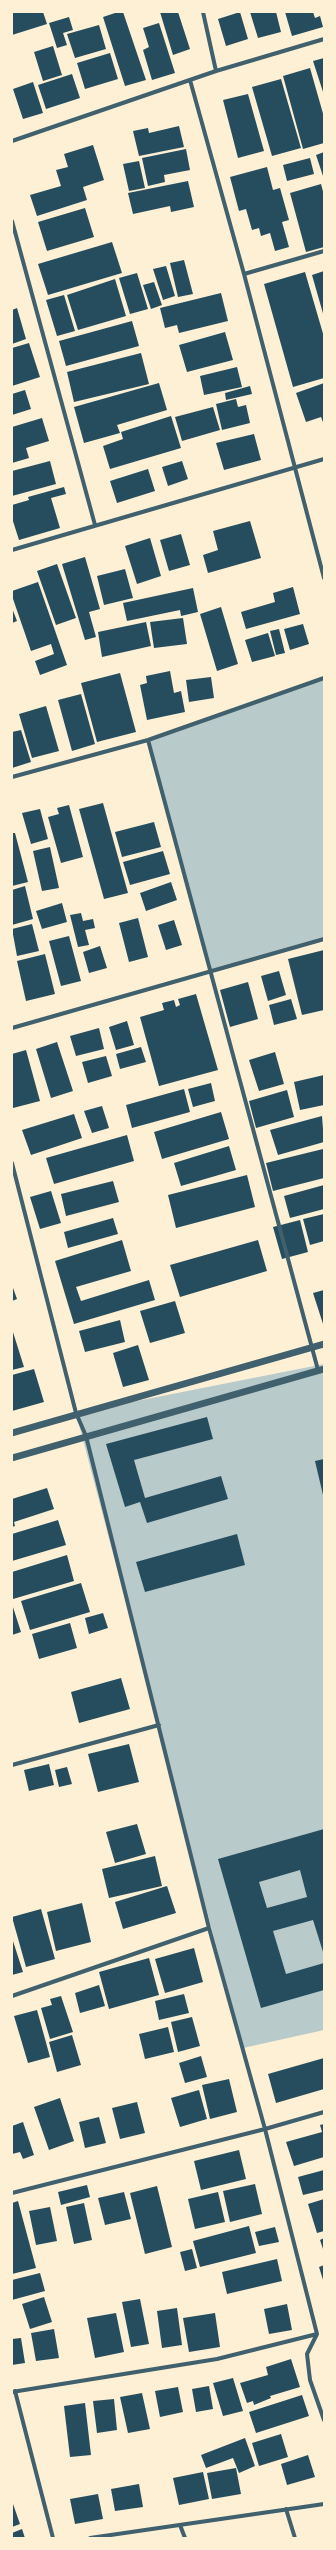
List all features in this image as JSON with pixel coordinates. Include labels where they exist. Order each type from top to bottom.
[{"type":"street","points":[[204,12],[216,71]]},
{"type":"street","points":[[12,141],[216,71],[324,39]]},
{"type":"street","points":[[190,80],[244,274],[324,578]]},
{"type":"street","points":[[12,221],[95,525]]},
{"type":"street","points":[[244,274],[324,251]]},
{"type":"street","points":[[12,550],[324,459]]},
{"type":"street","points":[[12,777],[148,740],[324,678]]},
{"type":"street","points":[[12,1458],[321,1370],[311,1348],[148,740]]},
{"type":"street","points":[[12,1028],[324,940]]},
{"type":"street","points":[[12,1163],[76,1413],[86,1436],[209,1928],[265,2129],[317,2334],[307,2354],[310,2380],[324,2420]]},
{"type":"street","points":[[12,1433],[76,1413],[324,1344]]},
{"type":"street","points":[[12,1765],[159,1725]]},
{"type":"street","points":[[12,1996],[209,1928]]},
{"type":"street","points":[[12,2193],[265,2129],[324,2112]]},
{"type":"street","points":[[53,2538],[14,2392],[217,2360],[317,2334]]},
{"type":"street","points":[[90,2538],[324,2504]]},
{"type":"street","points":[[286,2510],[295,2538]]},
{"type":"street","points":[[180,2525],[185,2538]]},
{"type":"shaded area","points":[[324,678],[324,939],[211,972],[148,740]]},
{"type":"shaded area","points":[[324,1364],[324,2030],[243,2048],[76,1413]]},
{"type":"building","points":[[12,12],[43,12],[47,24],[12,35]]},
{"type":"building","points":[[118,12],[123,12],[146,80],[125,86],[103,17]]},
{"type":"building","points":[[160,12],[178,12],[190,49],[173,55]]},
{"type":"building","points":[[240,12],[248,39],[226,46],[218,19]]},
{"type":"building","points":[[250,12],[276,12],[281,32],[258,38]]},
{"type":"building","points":[[285,12],[313,12],[315,18],[320,16],[323,27],[292,36]]},
{"type":"building","points":[[69,17],[73,30],[63,33],[67,45],[57,48],[49,23]]},
{"type":"building","points":[[159,23],[175,73],[152,80],[143,50],[149,47],[143,28]]},
{"type":"building","points":[[99,25],[106,49],[75,58],[67,34]]},
{"type":"building","points":[[53,46],[62,75],[43,81],[34,52]]},
{"type":"building","points":[[110,53],[118,79],[85,89],[77,63]]},
{"type":"building","points":[[324,58],[324,95],[313,61]]},
{"type":"building","points":[[310,68],[324,117],[324,143],[303,149],[283,76]]},
{"type":"building","points":[[72,74],[80,98],[46,109],[38,85]]},
{"type":"building","points":[[281,79],[301,148],[272,156],[252,87]]},
{"type":"building","points":[[33,82],[43,113],[23,119],[13,89]]},
{"type":"building","points":[[248,94],[264,151],[238,158],[223,100]]},
{"type":"building","points":[[179,126],[184,147],[139,156],[133,131],[148,128],[149,133]]},
{"type":"building","points":[[93,145],[104,180],[83,187],[87,200],[37,216],[30,195],[61,186],[56,170],[68,167],[64,154]]},
{"type":"building","points":[[186,149],[190,170],[164,175],[165,182],[148,186],[142,158]]},
{"type":"building","points":[[324,152],[324,179],[316,155]]},
{"type":"building","points":[[310,158],[314,174],[287,181],[283,165]]},
{"type":"building","points":[[139,161],[145,188],[129,191],[123,164]]},
{"type":"building","points":[[267,167],[273,190],[280,188],[289,220],[282,222],[289,247],[275,251],[270,233],[261,236],[259,228],[252,230],[246,209],[239,211],[230,177]]},
{"type":"building","points":[[188,181],[194,207],[171,212],[170,206],[133,214],[128,193]]},
{"type":"building","points":[[321,184],[324,195],[324,247],[306,252],[290,193]]},
{"type":"building","points":[[85,208],[94,237],[47,251],[38,222]]},
{"type":"building","points":[[112,242],[122,273],[48,295],[38,264]]},
{"type":"building","points":[[184,260],[193,294],[178,297],[170,263]]},
{"type":"building","points":[[166,266],[175,296],[163,300],[153,269]]},
{"type":"building","points":[[324,271],[324,317],[312,275]]},
{"type":"building","points":[[305,272],[324,337],[324,378],[293,387],[264,284]]},
{"type":"building","points":[[137,273],[148,309],[130,314],[119,278]]},
{"type":"building","points":[[115,279],[126,316],[78,330],[67,295]]},
{"type":"building","points":[[154,282],[162,305],[151,309],[143,285]]},
{"type":"building","points":[[221,293],[228,321],[179,333],[177,325],[165,328],[160,308]]},
{"type":"building","points":[[64,295],[75,331],[57,336],[46,300]]},
{"type":"building","points":[[17,308],[26,339],[12,344],[12,310]]},
{"type":"building","points":[[132,321],[139,346],[66,366],[59,341]]},
{"type":"building","points":[[225,332],[233,360],[187,372],[179,345]]},
{"type":"building","points":[[29,343],[40,377],[12,386],[12,348]]},
{"type":"building","points":[[141,353],[149,384],[74,402],[67,372]]},
{"type":"building","points":[[237,367],[242,387],[204,395],[200,376]]},
{"type":"building","points":[[159,383],[167,410],[117,425],[120,433],[84,443],[74,407]]},
{"type":"building","points":[[324,383],[324,425],[321,417],[306,422],[296,393]]},
{"type":"building","points":[[250,386],[252,394],[226,400],[225,393]]},
{"type":"building","points":[[25,390],[31,409],[12,415],[12,394]]},
{"type":"building","points":[[236,399],[238,407],[246,405],[250,423],[222,430],[216,404]]},
{"type":"building","points":[[213,407],[220,430],[182,441],[175,417]]},
{"type":"building","points":[[171,416],[181,448],[110,469],[103,446],[123,439],[121,432]]},
{"type":"building","points":[[42,418],[49,441],[26,448],[29,458],[12,463],[12,427]]},
{"type":"building","points":[[254,434],[261,460],[224,470],[216,443]]},
{"type":"building","points":[[50,461],[56,484],[12,496],[12,471]]},
{"type":"building","points":[[182,461],[188,479],[168,486],[162,467]]},
{"type":"building","points":[[148,469],[155,491],[117,503],[110,481]]},
{"type":"building","points":[[64,487],[66,494],[51,498],[60,528],[19,540],[12,518],[12,505],[29,500],[28,497]]},
{"type":"building","points":[[250,521],[261,558],[208,573],[203,555],[218,550],[213,531]]},
{"type":"building","points":[[181,534],[190,565],[169,571],[160,540]]},
{"type":"building","points":[[150,538],[161,576],[137,584],[125,546]]},
{"type":"building","points":[[85,557],[100,609],[89,612],[96,637],[85,640],[62,564]]},
{"type":"building","points":[[57,564],[76,618],[56,625],[37,571]]},
{"type":"building","points":[[125,569],[133,598],[104,605],[97,576]]},
{"type":"building","points":[[38,582],[67,665],[40,675],[35,661],[54,654],[51,644],[31,651],[12,596],[12,591]]},
{"type":"building","points":[[293,587],[300,614],[246,629],[241,612],[275,602],[273,593]]},
{"type":"building","points":[[193,588],[198,612],[181,616],[180,610],[127,621],[123,603]]},
{"type":"building","points":[[221,607],[238,664],[217,671],[200,614]]},
{"type":"building","points":[[12,608],[17,621],[12,623]]},
{"type":"building","points":[[183,618],[187,644],[154,648],[150,622]]},
{"type":"building","points":[[146,622],[151,646],[102,657],[98,632]]},
{"type":"building","points":[[303,624],[309,644],[290,650],[284,629]]},
{"type":"building","points":[[279,629],[285,653],[276,655],[270,631]]},
{"type":"building","points":[[268,633],[275,656],[252,662],[245,640]]},
{"type":"building","points":[[170,671],[174,693],[181,691],[185,712],[147,720],[140,685],[147,683],[146,676]]},
{"type":"building","points":[[120,673],[136,732],[97,742],[81,683]]},
{"type":"building","points":[[211,677],[214,698],[189,702],[186,680]]},
{"type":"building","points":[[81,694],[95,744],[72,751],[58,700]]},
{"type":"building","points":[[46,706],[59,751],[32,758],[19,714]]},
{"type":"building","points":[[21,730],[31,762],[12,768],[12,732]]},
{"type":"building","points":[[103,803],[128,893],[104,899],[79,809]]},
{"type":"building","points":[[69,805],[83,857],[61,863],[48,817],[59,814],[57,808]]},
{"type":"building","points":[[40,809],[48,839],[31,844],[22,813]]},
{"type":"building","points":[[154,822],[161,847],[122,857],[115,832]]},
{"type":"building","points":[[12,833],[15,833],[28,882],[12,886]]},
{"type":"building","points":[[50,847],[59,888],[42,891],[33,851]]},
{"type":"building","points":[[163,851],[170,874],[130,885],[123,862]]},
{"type":"building","points":[[171,882],[177,900],[146,911],[140,893]]},
{"type":"building","points":[[25,886],[33,919],[12,925],[12,890]]},
{"type":"building","points":[[62,903],[67,922],[42,929],[36,911]]},
{"type":"building","points":[[81,913],[83,921],[93,919],[95,928],[85,930],[89,945],[78,947],[70,915]]},
{"type":"building","points":[[138,918],[148,957],[129,962],[119,923]]},
{"type":"building","points":[[174,920],[182,945],[166,950],[158,925]]},
{"type":"building","points":[[32,924],[39,951],[17,956],[12,929]]},
{"type":"building","points":[[69,936],[81,981],[61,986],[49,941]]},
{"type":"building","points":[[100,946],[107,968],[89,973],[83,952]]},
{"type":"building","points":[[324,950],[324,1010],[302,1015],[288,959]]},
{"type":"building","points":[[45,954],[55,994],[26,1001],[17,961]]},
{"type":"building","points":[[279,971],[286,995],[268,1001],[261,976]]},
{"type":"building","points":[[248,982],[258,1019],[230,1027],[220,990]]},
{"type":"building","points":[[196,994],[218,1070],[159,1086],[140,1017],[164,1010],[162,1003],[174,1000],[176,1007],[180,1005],[178,999]]},
{"type":"building","points":[[291,999],[297,1019],[274,1025],[269,1005]]},
{"type":"building","points":[[127,1021],[134,1045],[116,1050],[109,1027]]},
{"type":"building","points":[[99,1028],[104,1049],[76,1056],[70,1036]]},
{"type":"building","points":[[57,1042],[73,1091],[51,1098],[36,1049]]},
{"type":"building","points":[[141,1047],[146,1062],[120,1069],[116,1054]]},
{"type":"building","points":[[26,1050],[40,1101],[13,1108],[12,1054]]},
{"type":"building","points":[[275,1052],[284,1084],[259,1091],[249,1060]]},
{"type":"building","points":[[106,1056],[112,1076],[88,1083],[82,1062]]},
{"type":"building","points":[[324,1075],[324,1105],[300,1110],[294,1082]]},
{"type":"building","points":[[211,1083],[215,1101],[193,1107],[188,1089]]},
{"type":"building","points":[[184,1089],[190,1112],[132,1128],[126,1105]]},
{"type":"building","points":[[287,1090],[294,1117],[256,1128],[249,1101]]},
{"type":"building","points":[[102,1106],[109,1128],[92,1133],[84,1111]]},
{"type":"building","points":[[221,1112],[229,1139],[162,1159],[154,1132]]},
{"type":"building","points":[[74,1114],[82,1138],[31,1155],[22,1130]]},
{"type":"building","points":[[322,1116],[324,1142],[278,1155],[270,1130]]},
{"type":"building","points":[[127,1135],[134,1161],[54,1184],[46,1158]]},
{"type":"building","points":[[229,1146],[236,1170],[181,1186],[174,1163]]},
{"type":"building","points":[[323,1149],[324,1178],[273,1191],[266,1163]]},
{"type":"building","points":[[247,1175],[255,1207],[176,1228],[168,1195]]},
{"type":"building","points":[[113,1181],[119,1202],[66,1216],[61,1194]]},
{"type":"building","points":[[324,1185],[324,1209],[290,1218],[284,1196]]},
{"type":"building","points":[[51,1191],[61,1223],[40,1229],[30,1197]]},
{"type":"building","points":[[324,1214],[324,1241],[310,1245],[303,1219]]},
{"type":"building","points":[[113,1218],[118,1234],[68,1248],[64,1232]]},
{"type":"building","points":[[300,1220],[308,1252],[282,1259],[273,1227]]},
{"type":"building","points":[[122,1240],[131,1271],[76,1287],[81,1301],[149,1280],[155,1300],[74,1324],[55,1261]]},
{"type":"building","points":[[258,1240],[267,1271],[180,1297],[170,1265]]},
{"type":"building","points":[[12,1285],[17,1299],[12,1301]]},
{"type":"building","points":[[324,1290],[324,1327],[313,1293]]},
{"type":"building","points":[[175,1301],[185,1333],[150,1343],[140,1311]]},
{"type":"building","points":[[120,1320],[125,1342],[85,1352],[79,1331]]},
{"type":"building","points":[[12,1329],[24,1367],[12,1370]]},
{"type":"building","points":[[138,1345],[149,1380],[123,1387],[113,1353]]},
{"type":"building","points":[[34,1369],[44,1402],[12,1411],[12,1375]]},
{"type":"building","points":[[207,1417],[213,1439],[134,1460],[145,1498],[221,1476],[228,1499],[147,1523],[140,1502],[125,1507],[106,1444]]},
{"type":"building","points":[[324,1459],[324,1495],[323,1495],[315,1461]]},
{"type":"building","points":[[47,1488],[54,1509],[14,1522],[15,1526],[12,1527],[12,1499]]},
{"type":"building","points":[[58,1520],[66,1545],[12,1561],[12,1534]]},
{"type":"building","points":[[237,1534],[245,1565],[145,1592],[136,1562]]},
{"type":"building","points":[[67,1555],[74,1581],[13,1599],[12,1572]]},
{"type":"building","points":[[81,1583],[90,1612],[30,1630],[21,1601]]},
{"type":"building","points":[[12,1604],[21,1632],[12,1635]]},
{"type":"building","points":[[103,1613],[108,1628],[89,1634],[85,1618]]},
{"type":"building","points":[[70,1623],[77,1648],[39,1659],[32,1634]]},
{"type":"building","points":[[121,1678],[130,1709],[79,1723],[71,1692]]},
{"type":"building","points":[[129,1744],[139,1782],[98,1792],[88,1754]]},
{"type":"building","points":[[49,1764],[54,1785],[29,1791],[24,1770]]},
{"type":"building","points":[[67,1767],[72,1784],[59,1787],[55,1770]]},
{"type":"building","points":[[137,1824],[146,1854],[115,1863],[106,1832]]},
{"type":"building","points":[[324,1829],[324,1955],[313,1920],[273,1931],[286,1974],[324,1963],[324,1990],[261,2008],[218,1859]],"holes":[[[300,1870],[307,1897],[267,1908],[259,1882]]]},
{"type":"building","points":[[155,1856],[162,1886],[109,1898],[102,1869]]},
{"type":"building","points":[[167,1886],[176,1913],[123,1929],[115,1902]]},
{"type":"building","points":[[82,1903],[91,1942],[56,1951],[47,1912]]},
{"type":"building","points":[[41,1909],[55,1959],[26,1967],[12,1917]]},
{"type":"building","points":[[12,1938],[23,1972],[12,1975]]},
{"type":"building","points":[[194,1948],[203,1982],[165,1993],[155,1959]]},
{"type":"building","points":[[149,1958],[159,1995],[109,2009],[99,1972]]},
{"type":"building","points":[[99,1985],[105,2006],[80,2013],[75,1993]]},
{"type":"building","points":[[184,1994],[189,2013],[159,2020],[155,2001]]},
{"type":"building","points":[[61,1996],[73,2032],[50,2039],[41,2008],[52,2005],[50,1999]]},
{"type":"building","points":[[37,2010],[50,2057],[28,2063],[14,2016]]},
{"type":"building","points":[[192,2017],[200,2046],[178,2052],[171,2022]]},
{"type":"building","points":[[168,2027],[174,2052],[145,2059],[139,2034]]},
{"type":"building","points":[[72,2035],[81,2065],[57,2072],[49,2042]]},
{"type":"building","points":[[201,2056],[207,2077],[185,2083],[179,2063]]},
{"type":"building","points":[[324,2058],[324,2089],[276,2103],[268,2074]]},
{"type":"building","points":[[229,2079],[237,2112],[210,2119],[202,2085]]},
{"type":"building","points":[[199,2090],[207,2119],[180,2127],[171,2098]]},
{"type":"building","points":[[60,2098],[74,2141],[49,2150],[34,2107]]},
{"type":"building","points":[[137,2102],[145,2133],[120,2139],[112,2108]]},
{"type":"building","points":[[99,2117],[106,2143],[85,2148],[79,2122]]},
{"type":"building","points":[[23,2122],[34,2155],[23,2159],[20,2152],[12,2154],[12,2126]]},
{"type":"building","points":[[324,2124],[324,2157],[294,2166],[286,2142],[322,2132],[320,2125]]},
{"type":"building","points":[[239,2150],[246,2179],[201,2190],[194,2161]]},
{"type":"building","points":[[324,2170],[324,2190],[303,2195],[298,2177]]},
{"type":"building","points":[[255,2184],[262,2214],[230,2222],[223,2191]]},
{"type":"building","points":[[87,2185],[90,2197],[61,2205],[58,2192]]},
{"type":"building","points":[[157,2186],[172,2247],[145,2254],[130,2193]]},
{"type":"building","points":[[124,2192],[131,2219],[105,2225],[98,2198]]},
{"type":"building","points":[[218,2192],[225,2222],[195,2229],[188,2199]]},
{"type":"building","points":[[324,2199],[324,2231],[317,2233],[308,2204]]},
{"type":"building","points":[[18,2201],[36,2268],[12,2274],[12,2203]]},
{"type":"building","points":[[84,2203],[92,2240],[74,2244],[66,2207]]},
{"type":"building","points":[[50,2207],[57,2241],[36,2245],[29,2211]]},
{"type":"building","points":[[249,2226],[256,2253],[200,2267],[193,2241]]},
{"type":"building","points":[[275,2227],[279,2242],[259,2246],[255,2232]]},
{"type":"building","points":[[324,2238],[324,2252],[320,2240]]},
{"type":"building","points":[[192,2249],[197,2268],[185,2271],[180,2252]]},
{"type":"building","points":[[277,2259],[282,2281],[227,2294],[222,2272]]},
{"type":"building","points":[[324,2265],[324,2283],[319,2267]]},
{"type":"building","points":[[40,2273],[45,2291],[12,2300],[12,2280]]},
{"type":"building","points":[[44,2297],[52,2322],[30,2329],[22,2304]]},
{"type":"building","points":[[140,2299],[149,2344],[131,2347],[122,2302]]},
{"type":"building","points":[[287,2304],[292,2330],[269,2334],[264,2309]]},
{"type":"building","points":[[177,2308],[182,2345],[162,2348],[157,2311]]},
{"type":"building","points":[[116,2313],[124,2352],[95,2358],[87,2318]]},
{"type":"building","points":[[215,2313],[220,2347],[189,2352],[183,2318]]},
{"type":"building","points":[[54,2329],[59,2358],[36,2361],[31,2333]]},
{"type":"building","points":[[21,2338],[25,2363],[12,2365],[12,2339]]},
{"type":"building","points":[[291,2359],[300,2387],[270,2396],[271,2398],[254,2405],[253,2401],[247,2403],[240,2383],[268,2375],[266,2367]]},
{"type":"building","points":[[233,2378],[243,2411],[223,2416],[213,2383]]},
{"type":"building","points":[[209,2386],[213,2409],[196,2412],[192,2389]]},
{"type":"building","points":[[178,2387],[183,2412],[160,2417],[155,2391]]},
{"type":"building","points":[[142,2393],[150,2429],[128,2433],[120,2397]]},
{"type":"building","points":[[302,2395],[309,2416],[256,2433],[249,2412]]},
{"type":"building","points":[[114,2399],[117,2430],[97,2433],[93,2401]]},
{"type":"building","points":[[85,2403],[91,2455],[70,2457],[64,2406]]},
{"type":"building","points":[[281,2434],[288,2457],[259,2466],[252,2443]]},
{"type":"building","points":[[245,2438],[255,2466],[239,2473],[233,2458],[206,2468],[201,2455]]},
{"type":"building","points":[[308,2455],[315,2477],[287,2485],[281,2464]]},
{"type":"building","points":[[236,2468],[241,2494],[212,2499],[207,2473]]},
{"type":"building","points":[[203,2472],[209,2499],[179,2505],[173,2478]]},
{"type":"building","points":[[139,2484],[143,2507],[115,2511],[111,2489]]},
{"type":"building","points":[[98,2494],[103,2519],[75,2524],[70,2499]]},
{"type":"building","points":[[12,2501],[20,2524],[12,2527]]},
{"type":"building","points":[[22,2529],[25,2538],[12,2538],[12,2533]]}]
